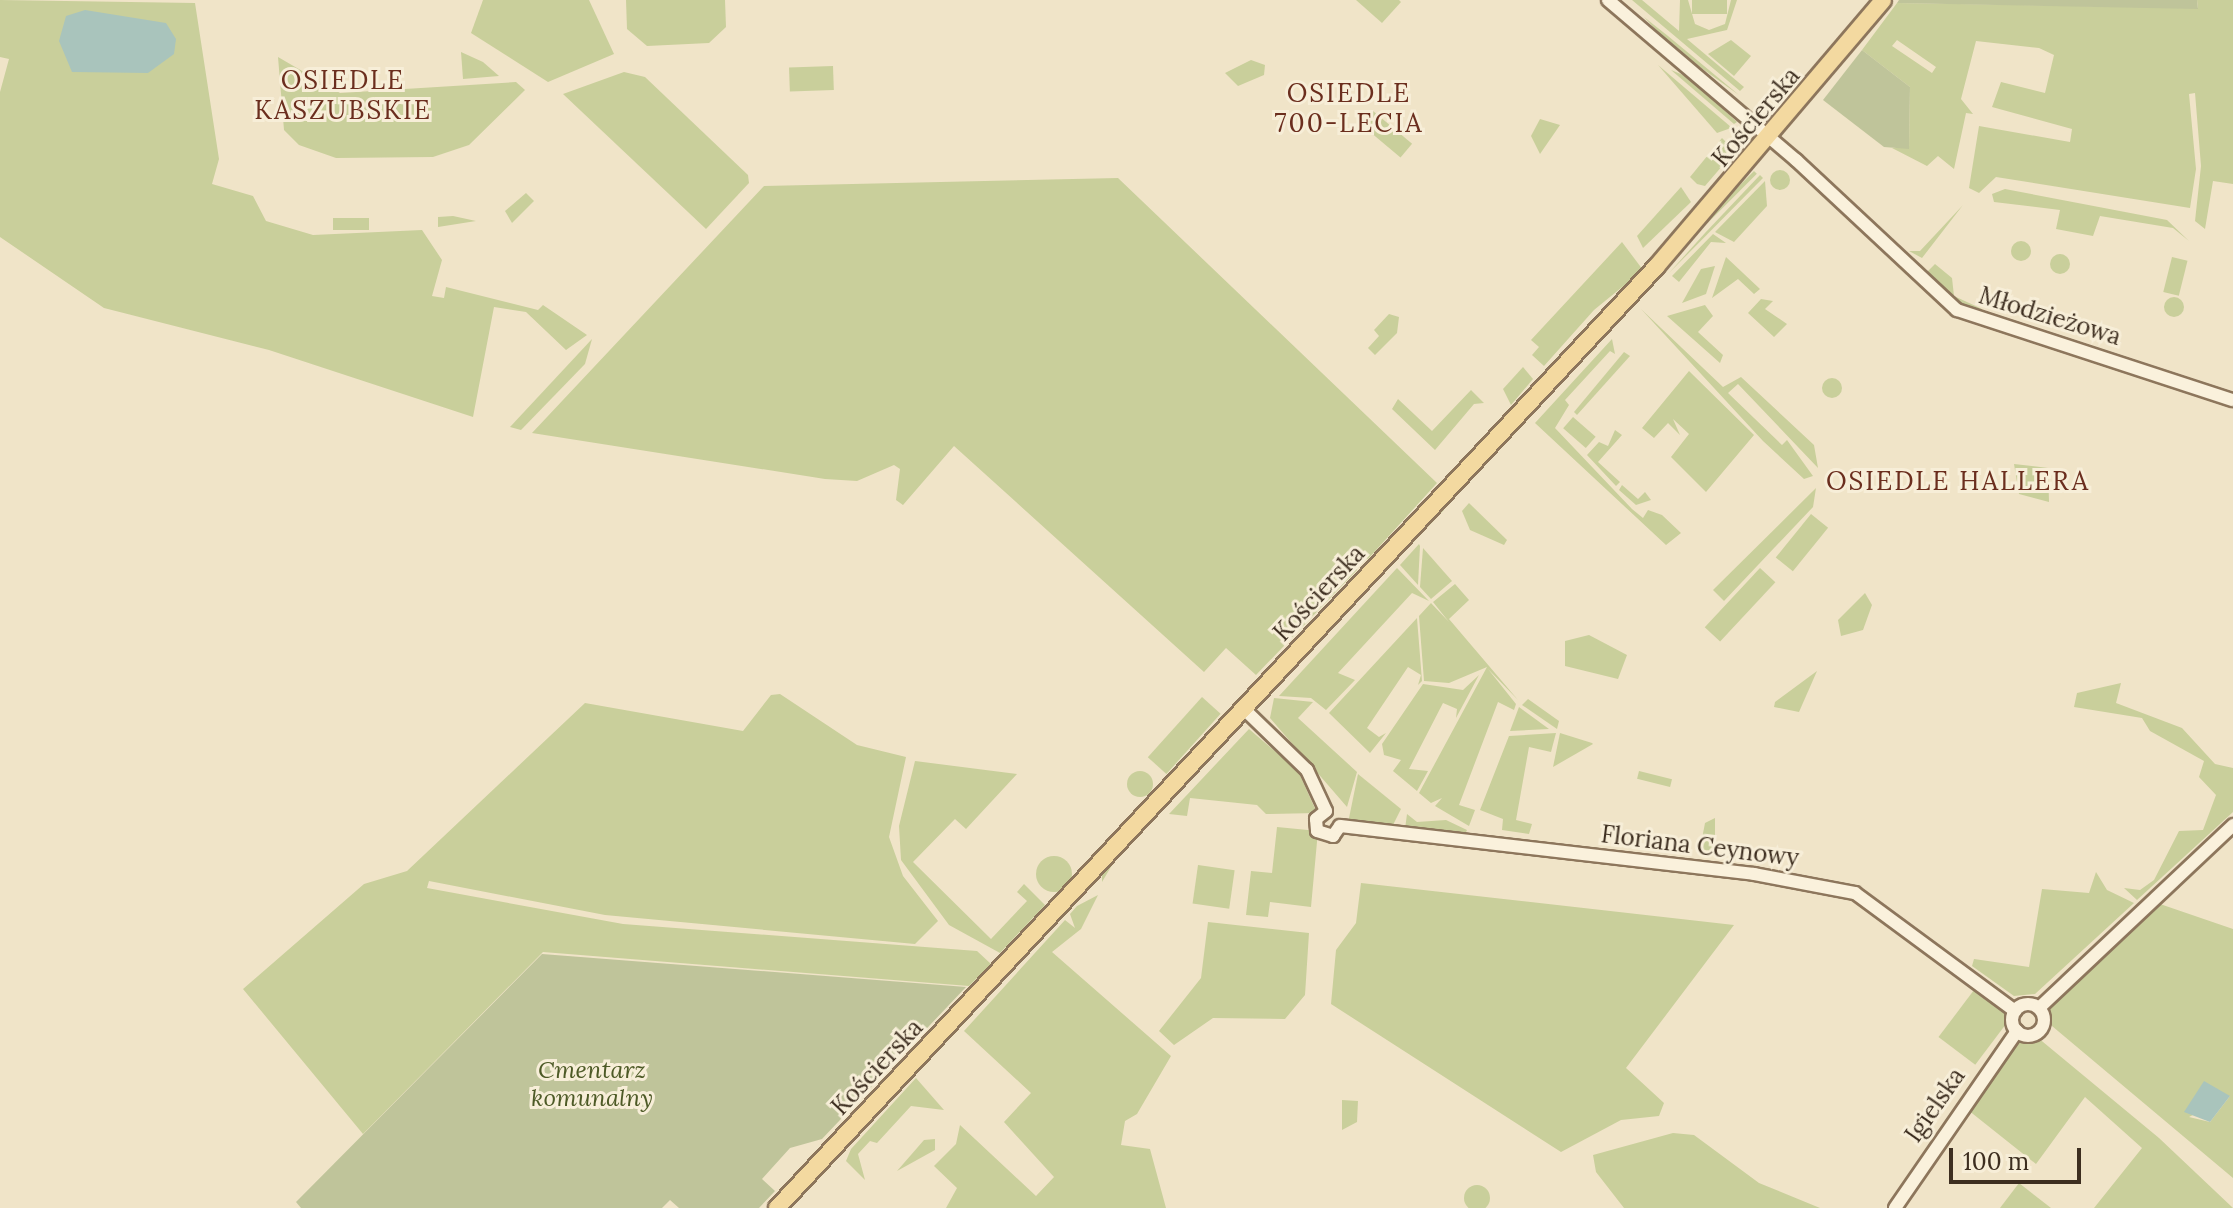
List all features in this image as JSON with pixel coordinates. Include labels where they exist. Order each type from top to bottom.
[{"type":"main road","name":"Kościerska","points":[[777,1208],[1244,709],[1771,138],[1883,0]]},
{"type":"street","name":"Młodzieżowa","points":[[1608,0],[1771,138],[1957,310],[2233,400]]},
{"type":"street","points":[[1244,709],[1307,770],[1326,811],[1340,826]]},
{"type":"street","name":"Floriana Ceynowy","points":[[1326,811],[1316,819],[1317,831],[1333,836],[1340,826],[1836,888],[1864,899],[2015,1011]]},
{"type":"street","points":[[2017,1031],[2015,1011],[2039,1008],[2233,825]]},
{"type":"street","name":"Igielska","points":[[1895,1208],[2017,1031],[2040,1031],[2039,1008]]},
{"type":"green space","points":[[0,0],[195,3],[219,159],[212,184],[253,196],[266,221],[313,235],[422,230],[442,260],[432,296],[444,298],[446,287],[538,310],[543,305],[587,335],[566,350],[526,312],[494,307],[473,417],[269,350],[104,308],[0,237],[0,92],[9,59],[0,57]]},
{"type":"green space","points":[[483,0],[589,0],[614,54],[548,82],[471,33]]},
{"type":"green space","points":[[626,0],[725,0],[726,27],[709,43],[647,46],[627,29]]},
{"type":"green space","points":[[1356,0],[1399,0],[1401,2],[1382,23]]},
{"type":"green space","points":[[1632,0],[1642,0],[1679,31],[1680,0],[1688,0],[1695,24],[1709,30],[1725,24],[1731,0],[1737,0],[1727,30],[1687,39],[1744,87],[1740,91]]},
{"type":"green space","points":[[1692,0],[1727,0],[1727,14],[1692,14]]},
{"type":"green space","points":[[1899,0],[2197,0],[2198,9],[1897,3]]},
{"type":"green space","points":[[2197,0],[2233,0],[2233,184],[2213,181],[2205,229],[2195,221],[2201,166],[2195,93],[2189,94],[2196,169],[2190,208],[1996,177],[1979,193],[1969,188],[1979,126],[2070,142],[2072,129],[1992,107],[2001,82],[2045,93],[2054,55],[2039,48],[1976,41],[1961,99],[1973,114],[1966,113],[1954,169],[1938,156],[1927,166],[1892,148],[1909,148],[1910,87],[1862,50],[1897,3],[2198,8]],"holes":[[[1897,40],[1936,67],[1932,73],[1892,46]]]},
{"type":"green space","points":[[1644,17],[1668,36],[1739,95],[1672,47]]},
{"type":"green space","points":[[1731,40],[1751,56],[1734,76],[1708,54]]},
{"type":"green space","points":[[1862,50],[1910,87],[1909,149],[1884,147],[1823,100]]},
{"type":"green space","points":[[461,52],[483,62],[499,76],[463,79]]},
{"type":"green space","points":[[278,57],[340,93],[516,82],[525,90],[469,145],[433,157],[336,158],[299,145],[284,130]]},
{"type":"green space","points":[[1251,60],[1265,65],[1264,75],[1238,86],[1225,73]]},
{"type":"green space","points":[[1658,65],[1731,127],[1731,128],[1717,133]]},
{"type":"green space","points":[[833,66],[834,90],[790,92],[789,68]]},
{"type":"green space","points":[[1671,70],[1688,77],[1737,122],[1734,124]]},
{"type":"green space","points":[[624,72],[645,77],[748,175],[749,183],[706,229],[563,94]]},
{"type":"green space","points":[[1373,111],[1412,144],[1400,158],[1361,125]]},
{"type":"green space","points":[[1540,119],[1560,125],[1540,154],[1531,136]]},
{"type":"green space","points":[[1722,138],[1735,151],[1705,186],[1697,184],[1690,177]]},
{"type":"green space","points":[[1780,170],[1787,173],[1790,180],[1787,187],[1780,190],[1773,187],[1770,180],[1773,173]]},
{"type":"green space","points":[[1754,171],[1757,174],[1668,262],[1666,259]]},
{"type":"green space","points":[[1760,175],[1763,178],[1669,273],[1705,233]]},
{"type":"green space","points":[[1118,178],[1437,483],[1368,559],[1358,554],[1352,561],[1357,570],[1256,675],[1226,648],[1204,672],[954,446],[903,505],[896,500],[900,469],[894,465],[857,481],[825,479],[532,433],[764,186]]},
{"type":"green space","points":[[1765,181],[1767,206],[1734,242],[1715,232]]},
{"type":"green space","points":[[1681,187],[1691,202],[1643,248],[1637,236]]},
{"type":"green space","points":[[2005,189],[2167,220],[2189,241],[2173,228],[2100,216],[2093,236],[2056,229],[2060,210],[1994,202],[1992,194]]},
{"type":"green space","points":[[526,193],[534,201],[512,223],[505,211]]},
{"type":"green space","points":[[1963,205],[1922,258],[1909,251],[1920,251]]},
{"type":"green space","points":[[453,216],[476,221],[438,227],[438,217]]},
{"type":"green space","points":[[333,218],[369,218],[369,230],[333,230]]},
{"type":"green space","points":[[1713,234],[1726,243],[1711,242],[1679,282],[1672,276]]},
{"type":"green space","points":[[2021,241],[2028,244],[2031,251],[2028,258],[2021,261],[2014,258],[2011,251],[2014,244]]},
{"type":"green space","points":[[1622,242],[1643,270],[1594,310],[1544,366],[1532,355],[1539,347],[1531,340]]},
{"type":"green space","points":[[2060,254],[2067,257],[2070,264],[2067,271],[2060,274],[2053,271],[2050,264],[2053,257]]},
{"type":"green space","points":[[1726,257],[1760,289],[1754,294],[1738,279],[1712,298]]},
{"type":"green space","points":[[2172,257],[2188,261],[2179,296],[2163,292]]},
{"type":"green space","points":[[1935,264],[1952,278],[1954,296],[1982,309],[1964,308],[1924,275]]},
{"type":"green space","points":[[1715,266],[1706,294],[1682,303],[1701,269]]},
{"type":"green space","points":[[2174,297],[2181,300],[2184,307],[2181,314],[2174,317],[2167,314],[2164,307],[2167,300]]},
{"type":"green space","points":[[1761,299],[1773,301],[1765,309],[1787,324],[1774,337],[1748,313]]},
{"type":"green space","points":[[1705,305],[1713,316],[1698,332],[1723,355],[1720,363],[1667,316]]},
{"type":"green space","points":[[1641,309],[1723,387],[1741,377],[1814,445],[1818,468],[1738,384],[1728,393],[1782,445],[1787,440],[1813,476],[1804,479],[1763,441]]},
{"type":"green space","points":[[1389,314],[1399,317],[1397,333],[1375,355],[1368,348],[1379,336],[1374,330]]},
{"type":"green space","points":[[592,339],[585,364],[521,430],[510,427]]},
{"type":"green space","points":[[1612,339],[1615,354],[1610,351],[1565,400],[1569,405],[1555,428],[1632,509],[1643,518],[1648,510],[1662,515],[1681,533],[1666,545],[1535,423]]},
{"type":"green space","points":[[1624,352],[1630,356],[1577,415],[1574,412]]},
{"type":"green space","points":[[1523,367],[1533,379],[1511,405],[1503,389]]},
{"type":"green space","points":[[1689,371],[1754,435],[1706,492],[1671,457],[1689,434],[1673,419],[1680,435],[1668,423],[1654,438],[1642,428]]},
{"type":"green space","points":[[1828,378],[1836,378],[1842,388],[1836,398],[1828,398],[1822,392],[1822,384]]},
{"type":"green space","points":[[1471,390],[1484,403],[1474,404],[1435,450],[1392,409],[1398,399],[1432,431]]},
{"type":"green space","points":[[1573,417],[1596,437],[1586,448],[1563,428]]},
{"type":"green space","points":[[1615,430],[1622,435],[1598,462],[1620,482],[1616,486],[1587,455],[1599,442],[1608,446]]},
{"type":"green space","points":[[2014,464],[2048,468],[2049,502],[2019,494]]},
{"type":"green space","points":[[1622,485],[1638,499],[1645,492],[1651,500],[1636,505],[1619,490]]},
{"type":"green space","points":[[1816,488],[1813,507],[1724,601],[1713,590]]},
{"type":"green space","points":[[1469,503],[1507,540],[1504,545],[1470,530],[1462,511]]},
{"type":"green space","points":[[1442,507],[1444,510],[1274,689],[1273,687]]},
{"type":"green space","points":[[1811,514],[1828,528],[1793,571],[1776,558]]},
{"type":"green space","points":[[1420,546],[1418,585],[1400,565]]},
{"type":"green space","points":[[1423,548],[1452,581],[1431,599],[1420,587]]},
{"type":"green space","points":[[1397,568],[1429,601],[1412,593],[1338,673],[1355,680],[1326,710],[1311,698],[1279,696]]},
{"type":"green space","points":[[1760,568],[1775,582],[1720,642],[1705,627]]},
{"type":"green space","points":[[1455,584],[1469,600],[1449,619],[1518,700],[1488,669],[1516,704],[1514,710],[1498,702],[1459,805],[1475,810],[1469,826],[1435,806],[1442,798],[1431,803],[1419,793],[1487,667],[1449,683],[1424,681],[1419,616],[1431,603],[1449,622],[1433,602]]},
{"type":"green space","points":[[1865,593],[1872,605],[1863,630],[1841,636],[1838,620]]},
{"type":"green space","points":[[1417,618],[1422,681],[1418,685],[1421,675],[1408,667],[1367,728],[1379,737],[1386,733],[1370,753],[1329,713]]},
{"type":"green space","points":[[1589,635],[1627,655],[1618,679],[1565,666],[1565,641]]},
{"type":"green space","points":[[1817,671],[1799,712],[1774,707],[1775,702]]},
{"type":"green space","points":[[1479,675],[1456,718],[1457,709],[1443,703],[1409,769],[1428,771],[1417,791],[1393,771],[1401,760],[1384,755],[1382,744],[1423,684],[1463,690]]},
{"type":"green space","points":[[2121,683],[2116,703],[2182,728],[2215,764],[2233,768],[2233,812],[2137,900],[2124,888],[2140,890],[2154,880],[2179,831],[2203,830],[2216,795],[2199,777],[2204,761],[2150,731],[2142,718],[2074,707],[2077,693]]},
{"type":"green space","points":[[780,694],[857,745],[906,757],[889,837],[903,876],[938,921],[915,944],[605,915],[429,881],[427,888],[623,924],[977,951],[991,964],[969,986],[543,952],[363,1134],[243,989],[364,884],[407,871],[585,703],[743,731],[771,695]]},
{"type":"green space","points":[[1202,697],[1221,714],[1166,774],[1148,757]]},
{"type":"green space","points":[[1274,698],[1313,702],[1298,718],[1357,772],[1347,807],[1270,718]]},
{"type":"green space","points":[[1528,699],[1559,721],[1557,729],[1522,705]]},
{"type":"green space","points":[[1519,707],[1549,729],[1510,731]]},
{"type":"green space","points":[[1249,729],[1298,771],[1317,813],[1266,814],[1257,805],[1190,798],[1187,816],[1169,814]]},
{"type":"green space","points":[[1232,733],[1118,855],[1102,882],[1102,871]]},
{"type":"green space","points":[[1556,733],[1551,752],[1529,747],[1516,820],[1532,824],[1529,834],[1502,830],[1503,819],[1480,810],[1509,736]]},
{"type":"green space","points":[[1560,733],[1592,743],[1593,744],[1553,767]]},
{"type":"green space","points":[[915,761],[1017,774],[966,829],[955,819],[913,862],[991,939],[1027,901],[1017,892],[1024,884],[1045,905],[1000,953],[949,925],[901,860],[899,826]]},
{"type":"green space","points":[[1140,771],[1149,775],[1153,784],[1149,793],[1140,797],[1131,793],[1127,784],[1131,775]]},
{"type":"green space","points":[[1639,771],[1672,779],[1670,787],[1637,779]]},
{"type":"green space","points":[[1358,774],[1401,809],[1392,827],[1348,823]]},
{"type":"green space","points":[[1407,814],[1417,822],[1446,820],[1467,830],[1464,836],[1405,829]]},
{"type":"green space","points":[[1715,818],[1715,852],[1700,849],[1705,823]]},
{"type":"green space","points":[[1277,827],[1318,831],[1311,907],[1270,902],[1268,917],[1246,915],[1251,871],[1272,873]]},
{"type":"green space","points":[[1054,856],[1067,861],[1072,874],[1067,887],[1054,892],[1041,887],[1036,874],[1041,861]]},
{"type":"green space","points":[[1198,865],[1235,870],[1229,909],[1193,904]]},
{"type":"green space","points":[[2096,872],[2107,890],[2134,903],[2035,994],[2014,996],[1972,966],[1974,959],[2029,967],[2042,889],[2089,893]]},
{"type":"green space","points":[[1361,883],[1734,925],[1626,1068],[1664,1103],[1659,1116],[1621,1120],[1561,1152],[1331,1004],[1336,950],[1356,923]]},
{"type":"green space","points":[[1098,895],[1081,929],[1052,952],[1171,1056],[1137,1114],[1125,1121],[1121,1145],[1150,1149],[1166,1208],[946,1208],[957,1188],[934,1166],[956,1144],[960,1125],[1036,1196],[1054,1177],[1004,1122],[1031,1093],[964,1031],[1065,920],[1075,928],[1070,914],[1077,906]]},
{"type":"green space","points":[[2160,904],[2233,929],[2233,1178],[2052,1026],[2049,1008]],"holes":[[[2230,1096],[2210,1122],[2189,1117]]]},
{"type":"green space","points":[[1208,922],[1309,933],[1305,995],[1285,1019],[1213,1018],[1174,1045],[1159,1031],[1201,978]]},
{"type":"green space","name":"Cmentarz komunalny","points":[[542,954],[966,987],[822,1139],[790,1148],[762,1179],[775,1191],[759,1208],[679,1208],[670,1200],[662,1208],[301,1208],[296,1202]]},
{"type":"green space","points":[[1974,990],[2011,1018],[1975,1065],[1938,1037]]},
{"type":"green space","points":[[2037,1037],[2159,1138],[2233,1208],[2094,1208],[2142,1148],[2085,1097],[2036,1164],[1968,1110],[2019,1040]]},
{"type":"green space","points":[[916,1078],[944,1110],[911,1106],[877,1143],[870,1141],[858,1154],[865,1180],[846,1161],[851,1149]]},
{"type":"green space","points":[[1342,1100],[1358,1101],[1357,1122],[1342,1130]]},
{"type":"green space","points":[[1673,1133],[1694,1135],[1759,1183],[1820,1208],[1624,1208],[1596,1172],[1593,1155]]},
{"type":"green space","points":[[935,1139],[935,1150],[897,1171],[924,1140]]},
{"type":"green space","points":[[2019,1183],[2051,1208],[2000,1208]]},
{"type":"green space","points":[[1477,1185],[1486,1189],[1490,1198],[1486,1207],[1477,1211],[1468,1207],[1464,1198],[1468,1189]]},
{"type":"water","points":[[85,10],[166,23],[176,39],[174,54],[148,73],[72,72],[59,41],[66,16]]},
{"type":"water","points":[[2204,1081],[2230,1096],[2210,1122],[2184,1112]]},
{"type":"district","name":"OSIEDLE KASZUBSKIE","points":[[343,95]]},
{"type":"district","name":"OSIEDLE 700-LECIA","points":[[1349,108]]},
{"type":"district","name":"OSIEDLE HALLERA","points":[[1958,481]]}]
